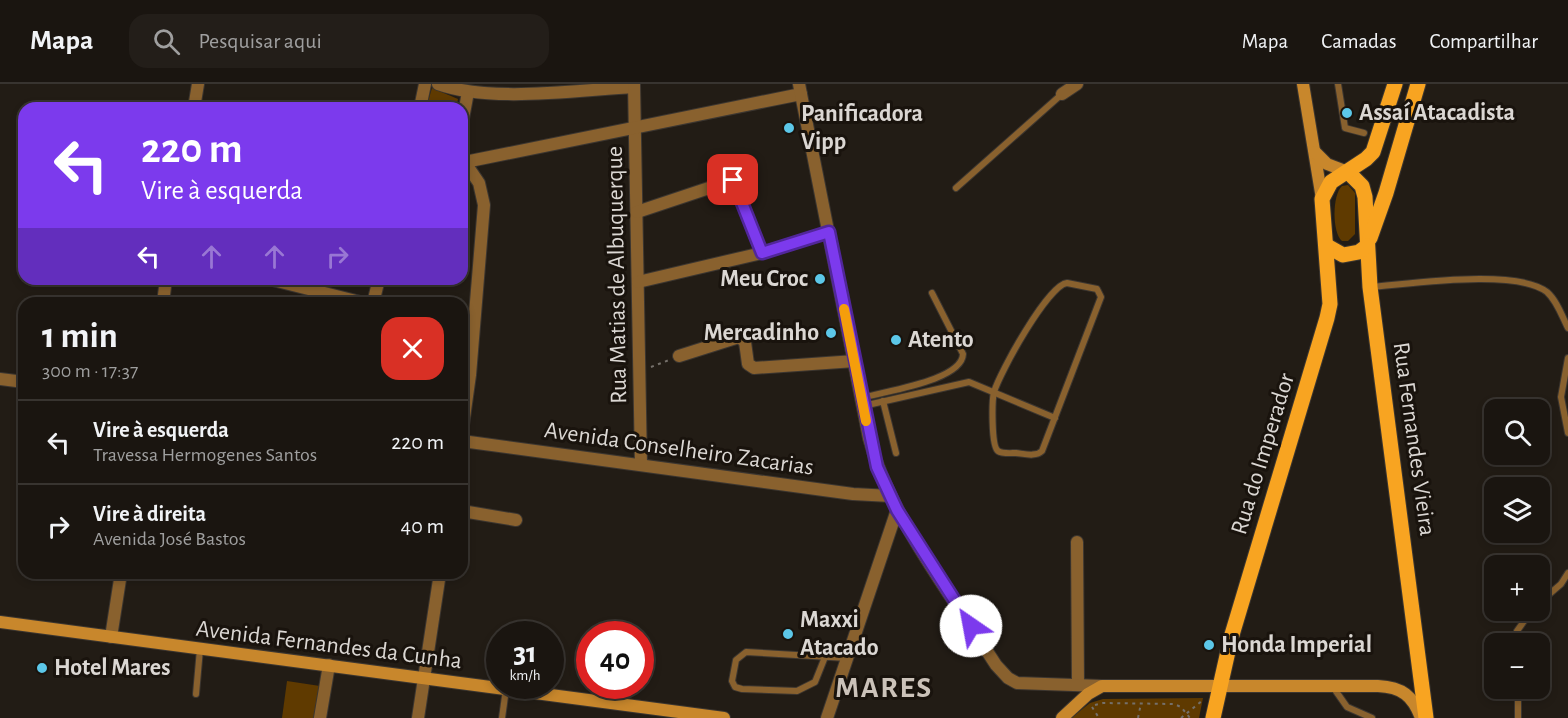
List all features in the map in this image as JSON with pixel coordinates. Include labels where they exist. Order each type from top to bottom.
[{"type":"main road","points":[[1304,84],[1322,199]]},
{"type":"main road","points":[[1322,199],[1331,182],[1373,152],[1395,84]]},
{"type":"main road","points":[[1327,246],[1343,255],[1359,252],[1367,246],[1386,193],[1418,84]]},
{"type":"main road","points":[[1314,152],[1328,164],[1348,172]]},
{"type":"main road","name":"Rua Fernandes Vieira","points":[[1348,172],[1362,186],[1370,287],[1426,718]]},
{"type":"main road","name":"Rua do Imperador","points":[[1213,718],[1231,638],[1330,304],[1322,199]]},
{"type":"main road","name":"Avenida Fernandes da Cunha","points":[[0,622],[486,687]]},
{"type":"main road","points":[[1062,718],[1088,694],[1102,686],[1391,687],[1401,690],[1416,704],[1421,718]]},
{"type":"main road","name":"Avenida Fernandes da Cunha","points":[[564,697],[724,718]]},
{"type":"street","points":[[197,102],[198,84]]},
{"type":"street","points":[[421,102],[425,84]]},
{"type":"street","points":[[438,84],[468,92],[550,92],[634,85]]},
{"type":"street","name":"Rua Matias de Albuquerque","points":[[634,85],[641,465]]},
{"type":"street","points":[[1062,94],[1074,85]]},
{"type":"street","points":[[468,159],[636,126],[800,89],[862,402],[877,467],[897,510],[990,655],[1008,678],[1017,683],[1102,686]]},
{"type":"street","points":[[466,102],[468,92]]},
{"type":"street","points":[[468,166],[479,183],[484,205],[468,330]]},
{"type":"street","points":[[637,212],[733,180],[762,253]]},
{"type":"street","points":[[638,282],[762,253],[829,232]]},
{"type":"street","points":[[293,285],[340,297]]},
{"type":"street","points":[[679,356],[739,337],[745,342],[748,364],[754,368],[855,361]]},
{"type":"street","points":[[0,379],[18,381]]},
{"type":"street","name":"Avenida Conselheiro Zacarias","points":[[468,442],[853,494],[891,496]]},
{"type":"street","points":[[826,718],[897,510]]},
{"type":"street","points":[[468,512],[516,520]]},
{"type":"street","points":[[1077,542],[1078,685]]},
{"type":"street","points":[[111,637],[120,579]]},
{"type":"street","points":[[418,718],[439,579]]},
{"type":"street","points":[[320,718],[329,665]]},
{"type":"lane","points":[[1338,84],[1345,128],[1364,133]]},
{"type":"lane","points":[[956,188],[1062,94]]},
{"type":"lane","points":[[1370,287],[1491,279],[1530,284],[1548,293],[1568,328]]},
{"type":"lane","points":[[1067,283],[1097,289],[1101,297],[1055,418],[1040,454],[1001,452],[995,447],[994,392],[1038,308],[1060,285],[1067,283]]},
{"type":"lane","points":[[862,402],[946,375],[961,360],[963,354],[932,293]]},
{"type":"lane","points":[[1568,358],[1561,397],[1568,433]]},
{"type":"lane","points":[[862,402],[884,401],[969,382],[1055,418]]},
{"type":"lane","points":[[884,401],[896,453]]},
{"type":"lane","points":[[1550,594],[1561,584],[1568,573]]},
{"type":"lane","points":[[196,694],[200,649]]},
{"type":"lane","points":[[825,657],[815,682],[797,691],[742,689],[735,687],[732,681],[736,660],[746,652],[848,658]]},
{"type":"lane","points":[[1332,686],[1347,707],[1372,718]]},
{"type":"lane","points":[[502,718],[505,699]]},
{"type":"lane","points":[[1518,699],[1518,718]]},
{"type":"path","points":[[640,371],[679,356]]},
{"type":"path","points":[[1181,718],[1220,686]]},
{"type":"path","points":[[1086,710],[1103,703],[1174,704],[1188,712],[1190,718]]},
{"type":"path","points":[[1138,718],[1141,703]]},
{"type":"path","points":[[1092,707],[1100,718]]},
{"type":"shaded area","points":[[432,88],[458,99],[457,102],[428,102]]},
{"type":"shaded area","points":[[1348,185],[1355,193],[1355,234],[1348,241],[1342,241],[1336,230],[1334,214],[1336,197],[1342,186]]},
{"type":"shaded area","points":[[287,681],[320,686],[315,718],[282,718]]},
{"type":"shaded area","points":[[1203,698],[1199,718],[1071,718],[1090,703],[1103,699]]},
{"type":"slow traffic","points":[[844,309],[866,421]]},
{"type":"place","name":"Assaí Atacadista","points":[[1347,113]]},
{"type":"place","name":"Panificadora Vipp","points":[[789,128]]},
{"type":"place","name":"Meu Croc","points":[[820,279]]},
{"type":"place","name":"Mercadinho","points":[[831,333]]},
{"type":"place","name":"Atento","points":[[896,340]]},
{"type":"place","name":"Maxxi Atacado","points":[[788,634]]},
{"type":"place","name":"Honda Imperial","points":[[1209,645]]},
{"type":"place","name":"Hotel Mares","points":[[42,668]]},
{"type":"district","name":"MARES","points":[[884,688]]},
{"type":"route","points":[[733,180],[762,253],[829,232],[869,438],[877,467],[897,510],[971,626]]}]
